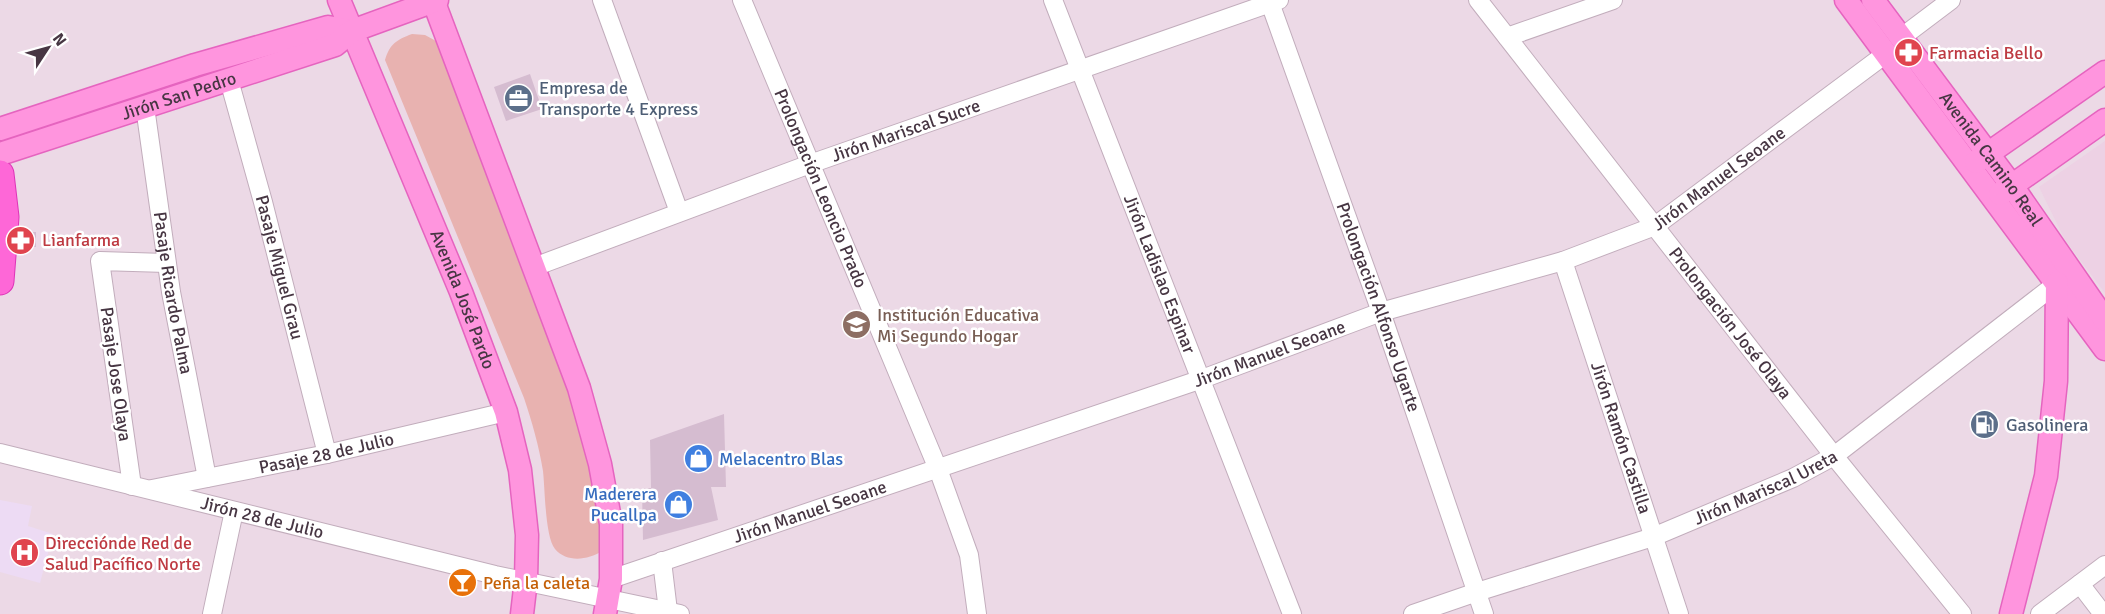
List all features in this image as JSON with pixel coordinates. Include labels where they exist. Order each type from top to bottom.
[{"type":"highway","points":[[0,174],[5,218],[0,281]]},
{"type":"main road","name":"Avenida José Pardo","points":[[339,0],[461,292],[506,412],[520,470],[527,535],[526,580],[522,614]]},
{"type":"main road","name":"Jirón San Pedro","points":[[0,154],[335,45],[352,31],[434,0]]},
{"type":"main road","points":[[434,0],[579,388],[600,464],[611,524],[608,597]]},
{"type":"main road","name":"Avenida Camino Real","points":[[1846,0],[1894,45],[2064,278],[2105,349]]},
{"type":"main road","name":"Avenida Camino Real","points":[[1874,0],[1894,45]]},
{"type":"main road","name":"Jirón San Pedro","points":[[0,129],[195,65],[328,27],[352,31]]},
{"type":"main road","points":[[1979,160],[2105,72]]},
{"type":"main road","points":[[2003,192],[2105,120]]},
{"type":"main road","name":"Avenida Camino Real","points":[[2064,278],[2105,320]]},
{"type":"main road","points":[[2011,614],[2046,476],[2064,278]]},
{"type":"street","points":[[602,0],[679,212]]},
{"type":"street","name":"Prolongación Leoncio Prado","points":[[742,0],[938,469],[969,555],[977,614]]},
{"type":"street","name":"Jirón Ladislao Espinar","points":[[1053,0],[1292,614]]},
{"type":"street","name":"Prolongación José Olaya","points":[[1478,0],[1834,456],[1962,614]]},
{"type":"street","points":[[1507,37],[1613,0]]},
{"type":"street","name":"Jirón Manuel Seoane","points":[[608,597],[662,561],[1202,379],[1381,312],[1563,261],[1655,226],[1951,0]]},
{"type":"street","name":"Jirón Mariscal Sucre","points":[[534,267],[810,164],[1273,1]]},
{"type":"street","name":"Prolongación Alfonso Ugarte","points":[[1273,1],[1484,614]]},
{"type":"street","name":"Pasaje Miguel Grau","points":[[229,80],[266,214],[327,454]]},
{"type":"street","name":"Pasaje Ricardo Palma","points":[[146,107],[166,263],[207,478]]},
{"type":"street","name":"Pasaje Jose Olaya","points":[[140,488],[100,261],[166,263]]},
{"type":"street","name":"Jirón Ramón Castilla","points":[[1563,261],[1678,614]]},
{"type":"street","name":"Jirón Mariscal Ureta","points":[[1413,614],[1653,537],[1793,478],[1834,456],[2064,278]]},
{"type":"street","name":"Pasaje 28 de Julio","points":[[140,488],[207,478],[327,454],[506,412]]},
{"type":"street","name":"Jirón 28 de Julio","points":[[0,453],[495,575],[608,597],[674,613]]},
{"type":"street","points":[[212,614],[234,512]]},
{"type":"street","points":[[662,561],[674,613]]},
{"type":"street","points":[[2040,614],[2105,565]]},
{"type":"street","points":[[2080,584],[2103,614]]},
{"type":"shaded area","points":[[0,0],[2105,0],[2105,614],[0,614]]},
{"type":"shaded area","points":[[412,34],[425,35],[436,41],[577,397],[603,512],[602,551],[590,556],[578,559],[565,556],[555,549],[552,543],[547,524],[543,471],[524,398],[385,60],[394,43]]},
{"type":"shaded area","points":[[2105,141],[2105,293],[2065,240],[2039,187]]},
{"type":"shaded area","name":"Direcciónde Red de Salud Pacífico Norte","points":[[0,500],[32,506],[28,526],[53,534],[40,583],[0,572]]},
{"type":"building","name":"Empresa de Transporte 4 Express","points":[[530,74],[542,109],[506,121],[494,87]]},
{"type":"building","points":[[20,232],[36,232],[36,247],[18,247]]},
{"type":"building","points":[[724,414],[726,487],[711,487],[718,520],[643,540],[642,489],[651,488],[650,440]]},
{"type":"place","name":"Farmacia Bello","points":[[1908,53]]},
{"type":"place","name":"Empresa de Transporte 4 Express","points":[[518,98]]},
{"type":"place","name":"Lianfarma","points":[[21,240]]},
{"type":"place","name":"Institución Educativa Mi Segundo Hogar","points":[[856,325]]},
{"type":"place","name":"Gasolinera","points":[[1985,425]]},
{"type":"place","name":"Melacentro Blas","points":[[698,459]]},
{"type":"place","name":"Maderera Pucallpa","points":[[678,504]]},
{"type":"place","name":"Direcciónde Red de Salud Pacífico Norte","points":[[24,553]]},
{"type":"place","name":"Peña la caleta","points":[[462,583]]}]
